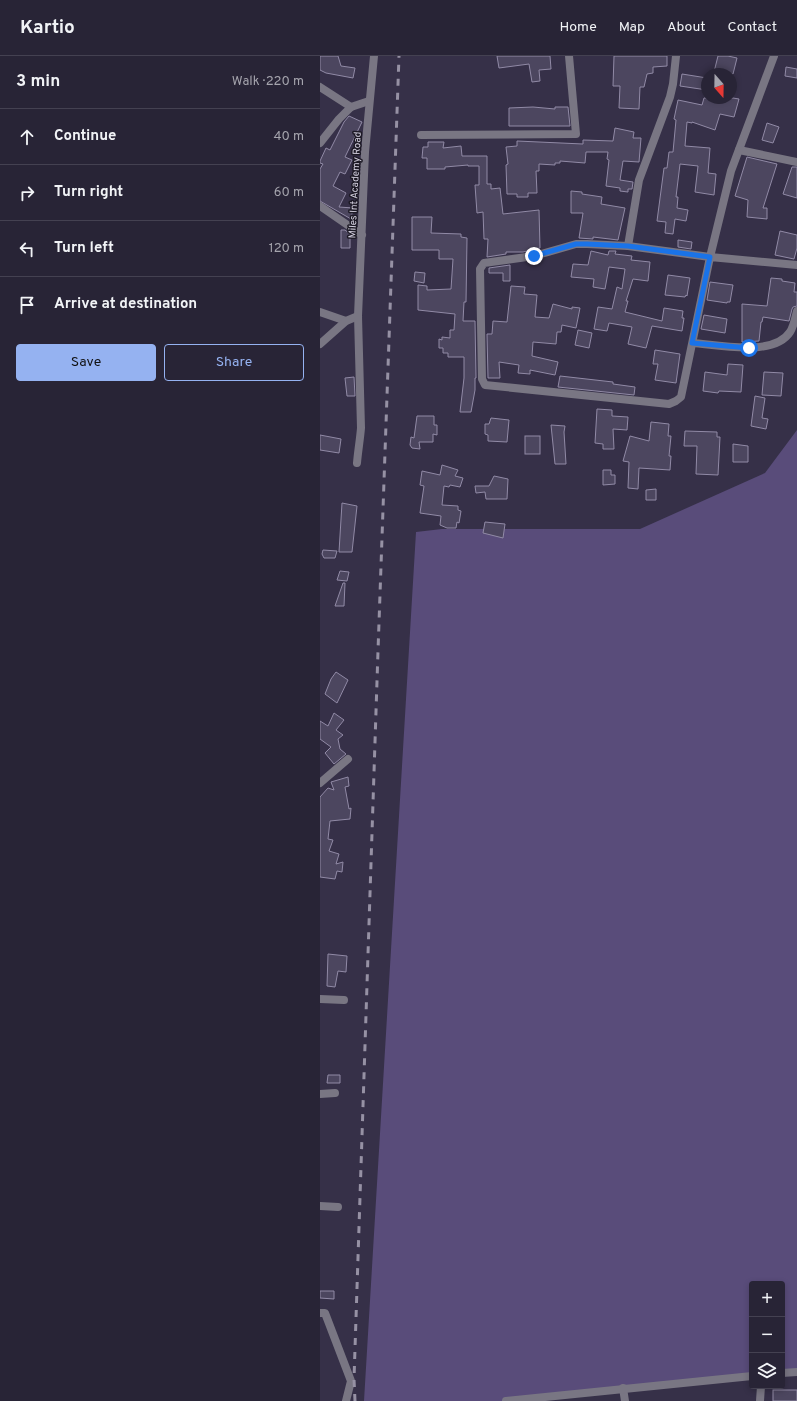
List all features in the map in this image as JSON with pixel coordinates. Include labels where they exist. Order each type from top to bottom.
[{"type":"street","name":"Miles Int Academy Road","points":[[357,463],[361,428],[358,316],[365,152],[374,56]]},
{"type":"street","points":[[421,135],[576,134],[569,56]]},
{"type":"street","points":[[628,246],[639,180],[670,97],[676,56]]},
{"type":"street","points":[[774,56],[731,171],[710,257],[681,397],[669,404],[485,385],[482,378],[480,269],[484,263],[534,256],[576,244],[628,246],[710,257],[797,265]]},
{"type":"street","points":[[320,87],[352,107]]},
{"type":"street","points":[[320,143],[339,119],[352,107],[369,101]]},
{"type":"street","points":[[739,150],[797,162]]},
{"type":"street","points":[[320,206],[362,235]]},
{"type":"street","points":[[692,343],[749,348],[762,347],[787,336],[792,330],[797,311]]},
{"type":"street","points":[[320,312],[346,321]]},
{"type":"street","points":[[320,344],[346,321],[358,316]]},
{"type":"street","points":[[320,783],[348,759]]},
{"type":"street","points":[[320,999],[344,1000]]},
{"type":"street","points":[[320,1094],[336,1093]]},
{"type":"street","points":[[320,1206],[338,1207]]},
{"type":"street","points":[[320,1313],[325,1313],[351,1381],[346,1401]]},
{"type":"street","points":[[785,1373],[797,1372]]},
{"type":"street","points":[[506,1401],[749,1376]]},
{"type":"street","points":[[623,1388],[625,1401]]},
{"type":"street","points":[[760,1401],[761,1389]]},
{"type":"shaded area","points":[[797,430],[797,1371],[785,1373],[785,1281],[749,1281],[749,1376],[530,1401],[364,1401],[416,532],[442,529],[640,529],[765,473]]},
{"type":"building","points":[[320,56],[338,56],[341,66],[355,68],[353,78],[326,73],[320,70]]},
{"type":"building","points":[[497,56],[550,56],[551,69],[539,70],[540,81],[532,82],[529,64],[499,68]]},
{"type":"building","points":[[614,56],[667,56],[667,66],[653,67],[653,73],[647,74],[644,87],[640,87],[639,109],[619,108],[620,86],[613,86]]},
{"type":"building","points":[[718,56],[737,58],[734,68],[715,68]]},
{"type":"building","points":[[786,67],[797,69],[797,78],[785,76]]},
{"type":"building","points":[[682,74],[701,77],[701,89],[680,86]]},
{"type":"building","points":[[737,99],[739,99],[734,117],[720,114],[715,130],[692,122],[687,122],[685,146],[710,148],[708,173],[716,174],[714,195],[695,192],[698,166],[680,164],[676,197],[678,197],[677,208],[688,210],[686,221],[675,219],[673,234],[665,233],[666,222],[657,221],[664,168],[667,168],[669,152],[673,152],[676,120],[674,119],[678,100],[702,105],[737,104]]},
{"type":"building","points":[[533,107],[555,109],[555,107],[568,107],[570,126],[509,126],[509,108]]},
{"type":"building","points":[[349,116],[362,122],[345,157],[352,160],[345,174],[340,172],[333,186],[346,193],[339,207],[353,208],[351,219],[320,201],[320,169],[323,164],[320,163],[320,161],[326,148],[330,150],[344,122]]},
{"type":"building","points":[[767,123],[779,127],[773,143],[762,140]]},
{"type":"building","points":[[615,128],[634,132],[633,138],[641,138],[639,162],[623,161],[620,180],[633,182],[632,189],[628,189],[628,192],[620,191],[620,188],[606,186],[609,160],[607,159],[608,152],[586,152],[585,163],[560,161],[560,163],[555,163],[555,165],[539,164],[539,171],[536,171],[537,193],[528,193],[528,197],[517,197],[517,194],[507,194],[506,165],[508,164],[506,147],[517,146],[517,141],[583,144],[583,140],[613,141]]},
{"type":"building","points":[[428,142],[444,142],[443,148],[461,146],[462,156],[487,156],[487,184],[491,184],[491,189],[500,188],[503,214],[539,210],[540,248],[523,252],[506,252],[506,254],[487,257],[488,239],[484,239],[483,212],[477,213],[475,185],[479,185],[479,166],[468,165],[445,167],[445,169],[427,169],[427,158],[422,158],[423,147],[428,147]]},
{"type":"building","points":[[747,157],[777,164],[763,208],[767,208],[767,219],[747,217],[748,200],[735,196]]},
{"type":"building","points":[[792,167],[797,167],[797,198],[783,194]]},
{"type":"building","points":[[571,191],[602,197],[601,204],[625,208],[618,240],[593,237],[593,239],[579,238],[583,213],[571,213]]},
{"type":"building","points":[[412,217],[432,217],[431,233],[461,234],[461,237],[467,238],[466,302],[464,302],[463,321],[475,321],[476,378],[471,412],[460,412],[464,378],[464,357],[448,357],[448,353],[443,353],[443,348],[439,348],[439,339],[442,340],[442,337],[450,338],[450,330],[454,330],[455,314],[418,310],[418,285],[427,286],[427,290],[451,289],[453,259],[439,259],[439,250],[412,250]]},
{"type":"building","points":[[341,230],[345,230],[350,234],[350,248],[341,248]]},
{"type":"building","points":[[780,231],[797,235],[797,248],[794,259],[775,255]]},
{"type":"building","points":[[678,240],[692,242],[691,249],[678,247]]},
{"type":"building","points":[[591,251],[608,255],[609,251],[616,251],[615,254],[632,256],[631,260],[650,262],[648,281],[633,279],[626,301],[628,301],[625,312],[662,321],[664,308],[683,311],[682,318],[684,318],[682,331],[652,326],[646,348],[628,344],[632,327],[609,323],[607,331],[594,329],[598,307],[612,309],[617,287],[622,289],[625,269],[609,267],[605,289],[593,287],[594,279],[571,277],[573,264],[588,265]]},
{"type":"building","points":[[510,265],[510,281],[503,281],[503,273],[489,273],[489,268]]},
{"type":"building","points":[[415,272],[425,273],[424,283],[414,281]]},
{"type":"building","points":[[668,275],[690,278],[687,296],[665,295]]},
{"type":"building","points":[[771,278],[782,279],[782,281],[795,283],[794,292],[797,292],[797,306],[793,307],[789,321],[763,317],[759,341],[742,342],[742,304],[767,306]]},
{"type":"building","points":[[710,282],[733,285],[730,302],[727,303],[707,300]]},
{"type":"building","points":[[511,286],[525,287],[524,294],[537,295],[535,317],[549,318],[553,304],[572,309],[572,307],[580,308],[576,328],[562,325],[561,332],[557,332],[556,344],[533,342],[532,356],[558,362],[555,375],[530,370],[530,374],[518,373],[519,365],[499,362],[500,378],[488,378],[487,334],[492,334],[493,321],[507,322]]},
{"type":"building","points":[[704,315],[727,319],[725,333],[701,329]]},
{"type":"building","points":[[578,330],[592,333],[589,348],[575,345]]},
{"type":"building","points":[[655,350],[680,354],[676,383],[655,380],[658,364],[653,364]]},
{"type":"building","points":[[728,364],[743,365],[741,392],[719,391],[718,393],[703,391],[705,372],[727,375]]},
{"type":"building","points":[[764,372],[783,373],[781,396],[762,395]]},
{"type":"building","points":[[560,376],[613,382],[613,384],[635,387],[634,395],[558,387]]},
{"type":"building","points":[[354,377],[355,396],[347,396],[345,378]]},
{"type":"building","points":[[755,396],[765,398],[762,418],[768,419],[766,429],[751,426]]},
{"type":"building","points":[[597,409],[612,410],[612,416],[628,417],[627,430],[613,429],[614,449],[603,449],[603,444],[595,443]]},
{"type":"building","points":[[417,416],[434,416],[434,425],[437,425],[437,435],[433,434],[433,442],[419,442],[420,449],[412,448],[410,445],[411,437],[414,438]]},
{"type":"building","points":[[491,418],[509,420],[507,442],[488,441],[488,435],[485,434],[485,424],[489,424]]},
{"type":"building","points":[[651,422],[669,424],[668,436],[671,436],[669,456],[671,456],[670,470],[639,468],[638,489],[628,488],[629,462],[623,461],[630,436],[649,441]]},
{"type":"building","points":[[551,425],[565,426],[566,464],[555,464]]},
{"type":"building","points":[[685,431],[717,432],[717,437],[720,437],[718,475],[696,474],[697,446],[684,446]]},
{"type":"building","points":[[320,435],[341,439],[339,453],[320,450]]},
{"type":"building","points":[[525,436],[540,436],[540,454],[525,454]]},
{"type":"building","points":[[733,444],[748,446],[748,462],[733,462]]},
{"type":"building","points":[[442,465],[458,470],[455,476],[463,478],[460,487],[450,485],[449,487],[444,486],[442,505],[458,506],[458,510],[461,511],[459,523],[457,522],[456,528],[447,528],[440,525],[441,516],[420,513],[424,486],[420,485],[422,471],[440,475]]},
{"type":"building","points":[[603,470],[611,470],[611,475],[615,475],[615,484],[603,485]]},
{"type":"building","points":[[494,476],[508,479],[507,499],[486,499],[485,492],[476,493],[475,486],[489,486]]},
{"type":"building","points":[[656,489],[656,500],[646,500],[646,490]]},
{"type":"building","points":[[342,503],[357,506],[352,552],[339,552]]},
{"type":"building","points":[[485,522],[505,524],[503,538],[483,533]]},
{"type":"building","points":[[323,550],[337,551],[335,558],[324,558],[322,554]]},
{"type":"building","points":[[340,571],[349,572],[347,581],[337,580]]},
{"type":"building","points":[[343,583],[345,583],[344,606],[335,606]]},
{"type":"building","points":[[336,672],[348,680],[337,703],[325,694],[331,679]]},
{"type":"building","points":[[334,713],[344,720],[336,730],[343,735],[338,739],[340,749],[346,754],[334,764],[325,753],[331,747],[320,739],[320,721],[328,726]]},
{"type":"building","points":[[348,777],[349,786],[345,787],[349,809],[351,808],[350,819],[330,821],[328,839],[333,840],[329,851],[339,854],[336,864],[343,862],[342,872],[337,871],[335,879],[320,877],[320,797],[328,788],[334,790],[331,782]]},
{"type":"building","points":[[328,954],[347,956],[346,972],[338,971],[335,987],[327,986]]},
{"type":"building","points":[[328,1075],[340,1075],[340,1083],[327,1083]]},
{"type":"building","points":[[320,1291],[334,1291],[334,1299],[320,1298]]},
{"type":"building","points":[[773,1390],[797,1390],[797,1401],[773,1401]]},
{"type":"railway","points":[[355,1401],[354,1379],[399,56]]},
{"type":"route","points":[[534,256],[576,244],[587,244],[628,246],[710,257],[692,343],[749,348]]}]
